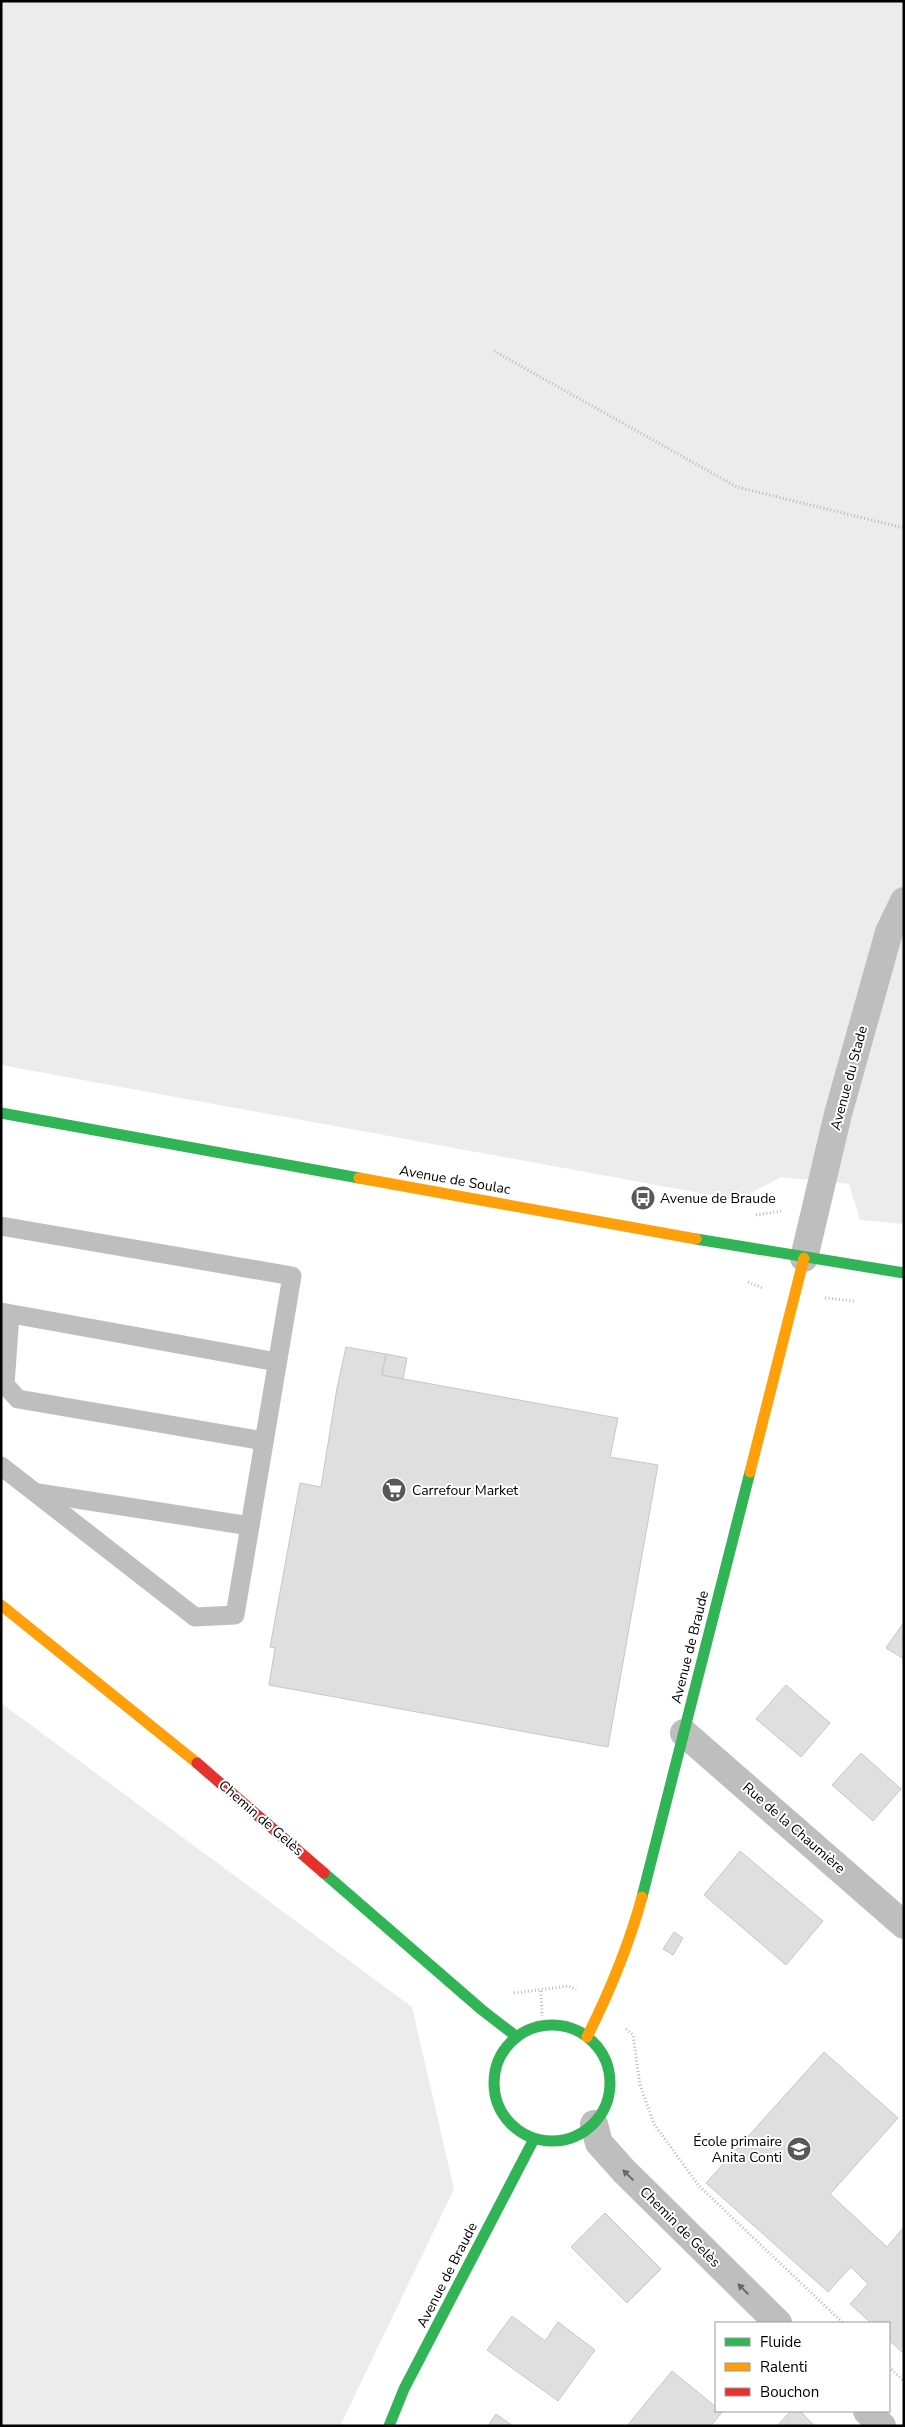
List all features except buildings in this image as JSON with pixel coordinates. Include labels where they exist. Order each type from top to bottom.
[{"type":"street","name":"Avenue du Stade","points":[[804,1258],[838,1114],[888,932],[904,901]]},
{"type":"street","name":"Avenue de Soulac","points":[[1,1113],[804,1258],[904,1272]]},
{"type":"street","name":"Avenue de Braude","points":[[587,2037],[602,2007],[636,1919],[804,1258]]},
{"type":"street","name":"Chemin de Gelès","points":[[1,1605],[183,1750],[482,2010],[517,2037]]},
{"type":"street","name":"Rue de la Chaumière","points":[[684,1733],[702,1746],[904,1925]]},
{"type":"street","points":[[558,2025],[573,2029],[587,2037],[601,2051],[608,2069],[610,2088],[605,2107],[594,2124],[581,2134],[566,2140],[549,2142],[534,2139],[517,2130],[505,2118],[497,2102],[494,2084],[496,2066],[504,2050],[517,2037],[542,2026],[558,2025]]},
{"type":"street","name":"Chemin de Gelès","points":[[594,2124],[599,2143],[624,2172],[777,2322]]},
{"type":"street","name":"Avenue de Braude","points":[[390,2426],[404,2390],[534,2139]]},
{"type":"street","points":[[868,2412],[882,2426]]},
{"type":"lane","points":[[1,1226],[292,1276],[235,1615],[195,1617],[1,1466]]},
{"type":"lane","points":[[264,1441],[18,1399],[5,1385],[6,1313],[277,1362]]},
{"type":"lane","points":[[35,1492],[250,1526]]},
{"type":"path","points":[[494,350],[736,487],[904,528]]},
{"type":"path","points":[[541,1992],[542,2026]]},
{"type":"path","points":[[890,2368],[904,2382]]},
{"type":"shaded area","points":[[1,1],[904,1],[904,1224],[860,1220],[849,1184],[781,1177],[738,1200],[1,1065]]},
{"type":"shaded area","points":[[1,1703],[412,2007],[454,2189],[340,2426],[1,2426]]},
{"type":"traffic: fast","points":[[1,1113],[359,1178]]},
{"type":"traffic: fast","points":[[696,1239],[904,1273]]},
{"type":"traffic: fast","points":[[642,1897],[750,1472]]},
{"type":"traffic: fast","points":[[324,1873],[482,2010],[517,2037]]},
{"type":"traffic: fast","points":[[552,2025],[574,2030],[593,2042],[605,2061],[610,2083],[605,2105],[593,2124],[574,2136],[552,2141],[530,2136],[511,2124],[499,2105],[494,2083],[499,2061],[511,2042],[530,2030],[552,2025]]},
{"type":"traffic: fast","points":[[389,2426],[404,2389],[534,2139]]},
{"type":"traffic: slow","points":[[359,1178],[696,1239]]},
{"type":"traffic: slow","points":[[750,1472],[804,1258]]},
{"type":"traffic: slow","points":[[1,1605],[197,1763]]},
{"type":"traffic: slow","points":[[587,2037],[618,1969],[642,1897]]},
{"type":"traffic: jam","points":[[197,1763],[324,1873]]},
{"type":"place","name":"Avenue de Braude","points":[[643,1198]]},
{"type":"place","name":"Carrefour Market","points":[[394,1490]]},
{"type":"place","name":"École primaire Anita Conti","points":[[799,2149]]}]
